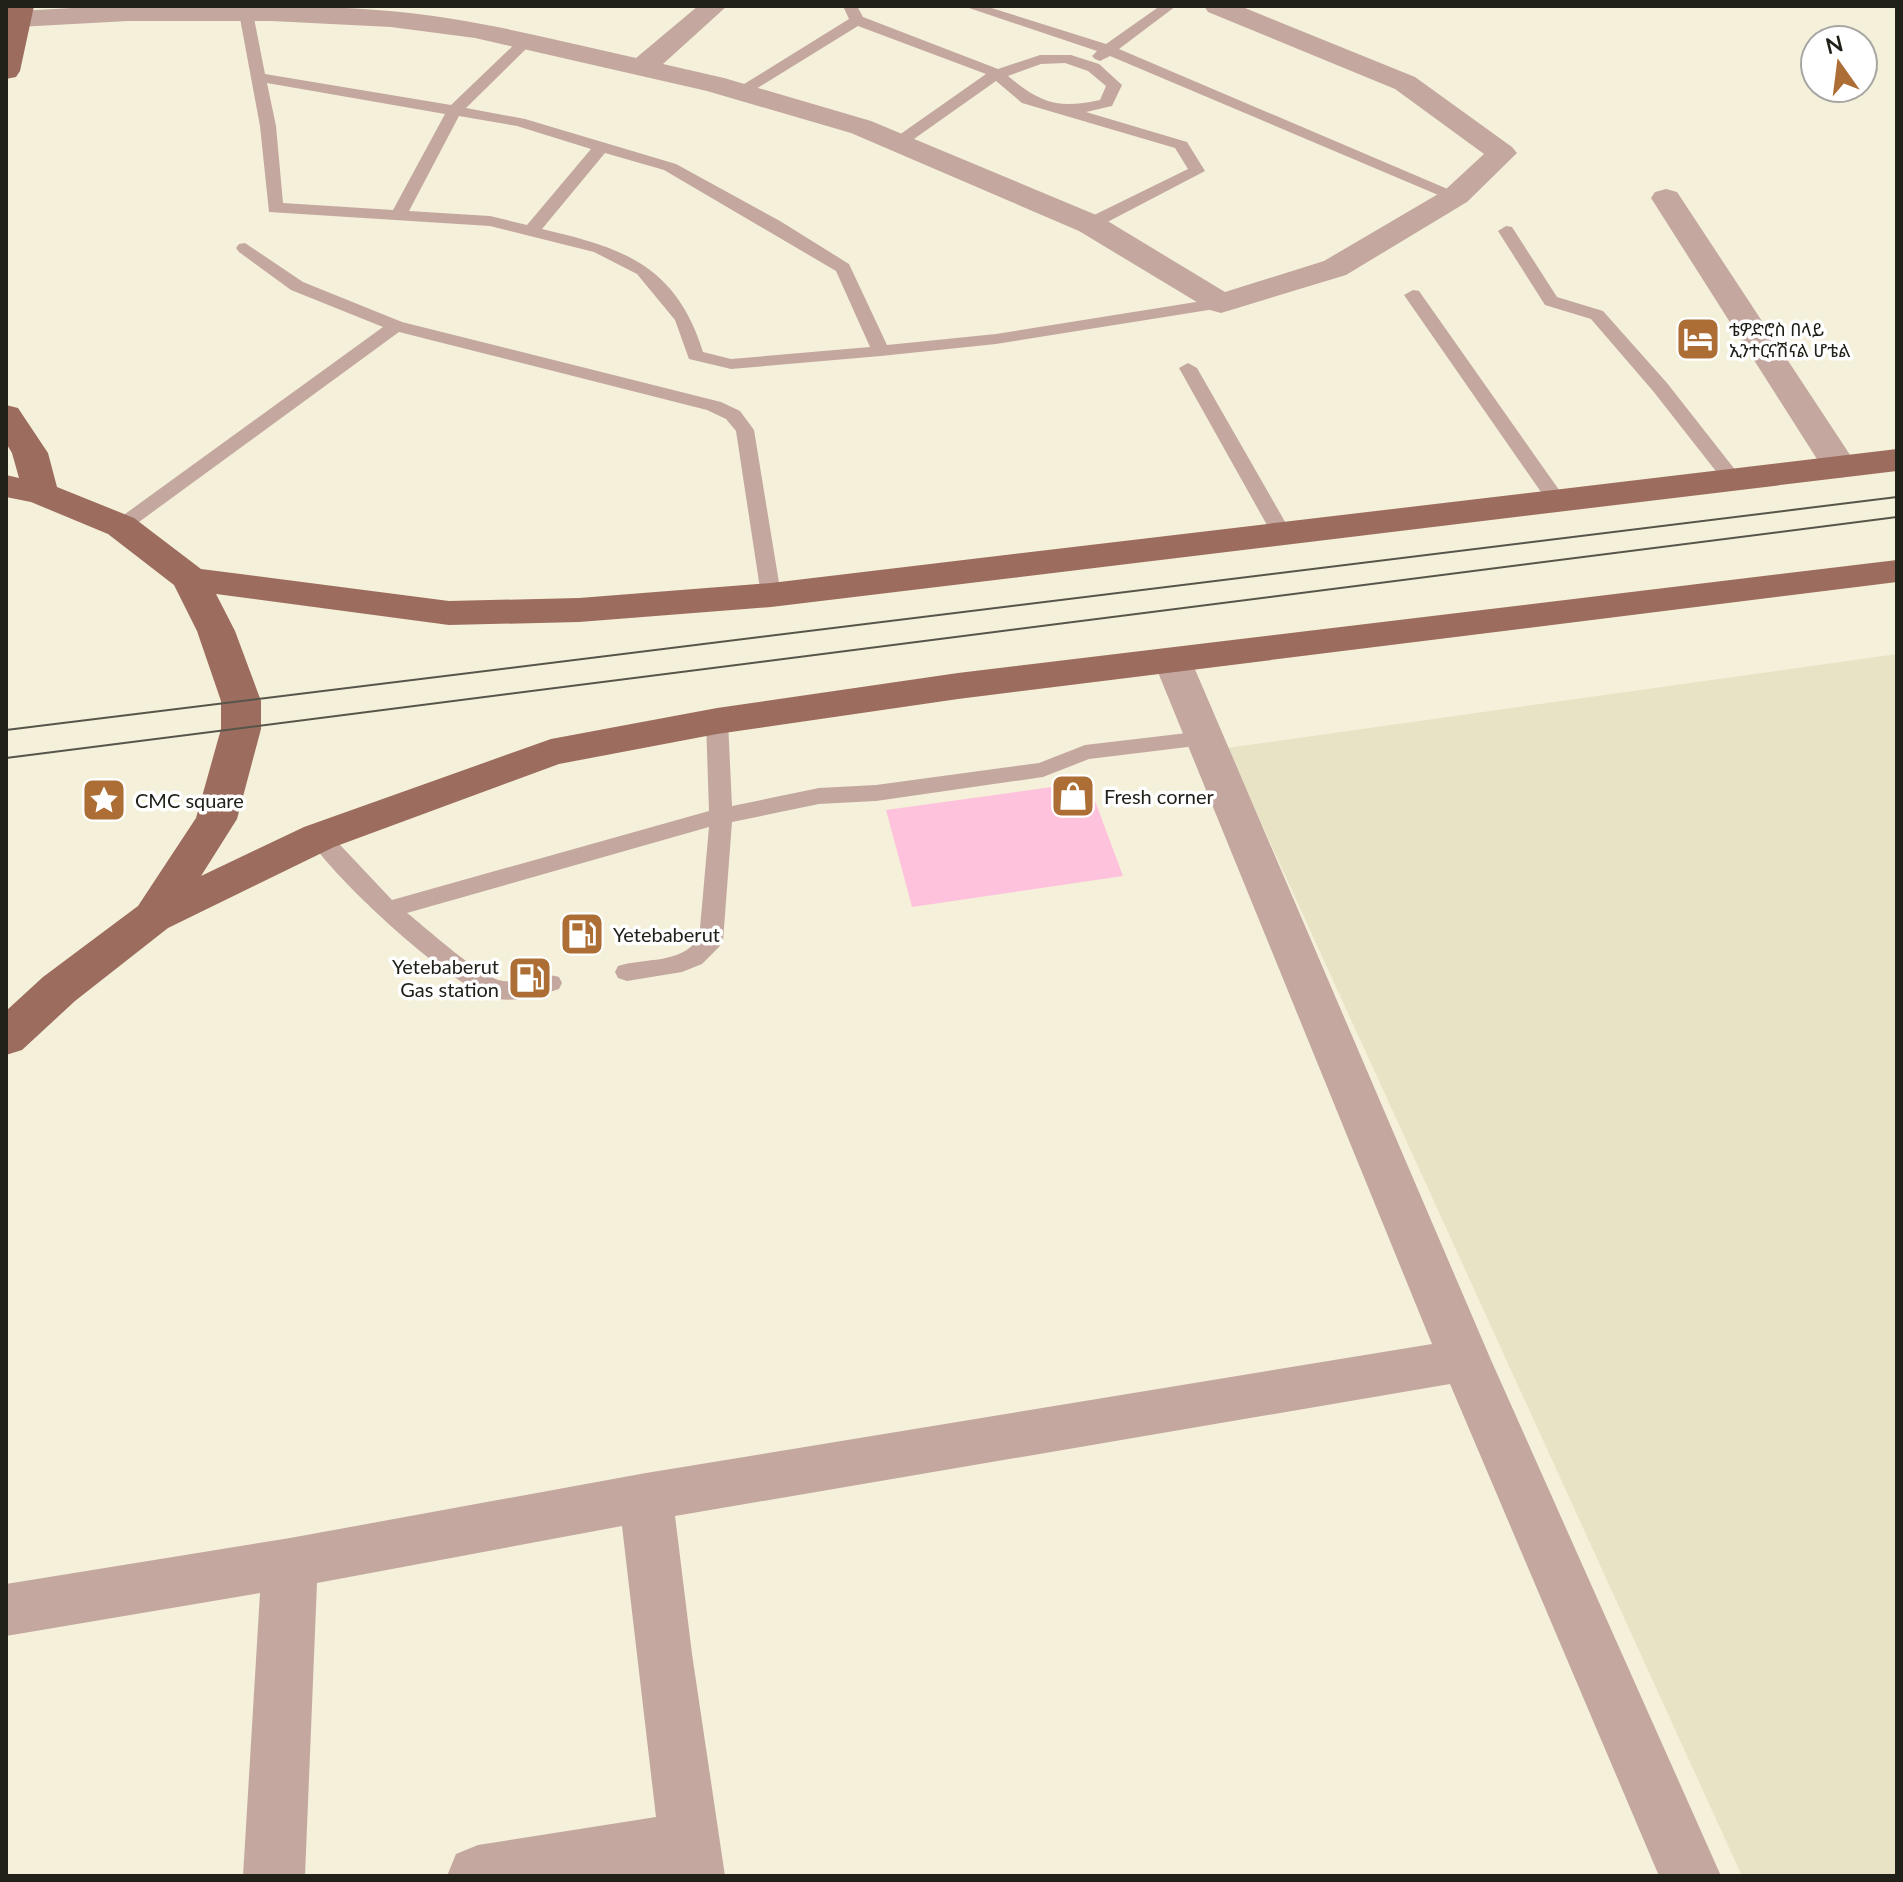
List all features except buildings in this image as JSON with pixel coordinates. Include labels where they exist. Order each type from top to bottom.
[{"type":"main road","points":[[6,71],[19,12]]},
{"type":"main road","points":[[6,415],[30,453],[41,493]]},
{"type":"main road","points":[[190,579],[449,613],[579,610],[771,595],[1897,460]]},
{"type":"main road","points":[[6,486],[41,493],[121,526],[190,579],[216,631],[241,701],[241,729],[216,819],[153,917]]},
{"type":"main road","points":[[6,1038],[59,989],[153,917],[319,837],[551,752],[717,721],[958,686],[1897,571]]},
{"type":"street","points":[[641,68],[714,6]]},
{"type":"street","points":[[19,12],[246,13],[391,19],[475,30],[741,92],[861,127],[1090,224],[1221,303],[1335,268],[1456,196],[1502,153],[1405,83],[1217,6]]},
{"type":"street","points":[[1666,198],[1840,467]]},
{"type":"street","points":[[1172,660],[1465,1360],[1690,1876]]},
{"type":"street","points":[[6,1610],[290,1563],[646,1497],[1465,1360]]},
{"type":"street","points":[[478,1876],[692,1859],[663,1654],[646,1497]]},
{"type":"street","points":[[274,1876],[290,1563]]},
{"type":"lane","points":[[970,6],[1109,50],[1456,196]]},
{"type":"lane","points":[[1088,65],[1169,6]]},
{"type":"lane","points":[[246,13],[268,126],[275,208],[490,221],[600,248],[643,270],[684,319],[695,355],[731,364],[881,351],[996,339],[1221,303]]},
{"type":"lane","points":[[741,92],[854,13],[996,73],[1028,100],[1181,145],[1197,171],[1090,224]]},
{"type":"lane","points":[[399,214],[454,111],[525,42]]},
{"type":"lane","points":[[898,143],[996,73],[1026,63],[1059,59],[1088,65],[1114,85],[1106,103],[1068,111]]},
{"type":"lane","points":[[259,77],[519,122],[670,167],[843,268],[881,351]]},
{"type":"lane","points":[[531,231],[601,147]]},
{"type":"lane","points":[[1506,231],[1551,301],[1597,315],[1660,387],[1733,480]]},
{"type":"lane","points":[[245,248],[297,286],[396,326],[714,406],[733,415],[745,430],[771,595]]},
{"type":"lane","points":[[1413,295],[1557,501]]},
{"type":"lane","points":[[121,526],[396,326]]},
{"type":"lane","points":[[1188,368],[1282,534]]},
{"type":"lane","points":[[627,972],[674,966],[700,956],[711,941],[721,816],[717,721]]},
{"type":"lane","points":[[387,910],[721,816],[819,796],[876,793],[1043,770],[1085,752],[1204,738]]},
{"type":"lane","points":[[319,837],[387,910],[476,980],[497,990],[516,991],[550,983]]},
{"type":"shaded area","points":[[1897,654],[1897,1876],[1742,1876],[1227,748]]},
{"type":"tram line","points":[[6,730],[1897,497]]},
{"type":"tram line","points":[[6,758],[1897,517]]},
{"type":"place","name":"ቴዎድሮስ በላይ ኢንተርናሽናል ሆቴል","points":[[1698,339]]},
{"type":"place","name":"Fresh corner","points":[[1073,796]]},
{"type":"place","name":"CMC square","points":[[104,800]]},
{"type":"place","name":"Yetebaberut","points":[[582,934]]},
{"type":"place","name":"Yetebaberut Gas station","points":[[530,978]]}]
